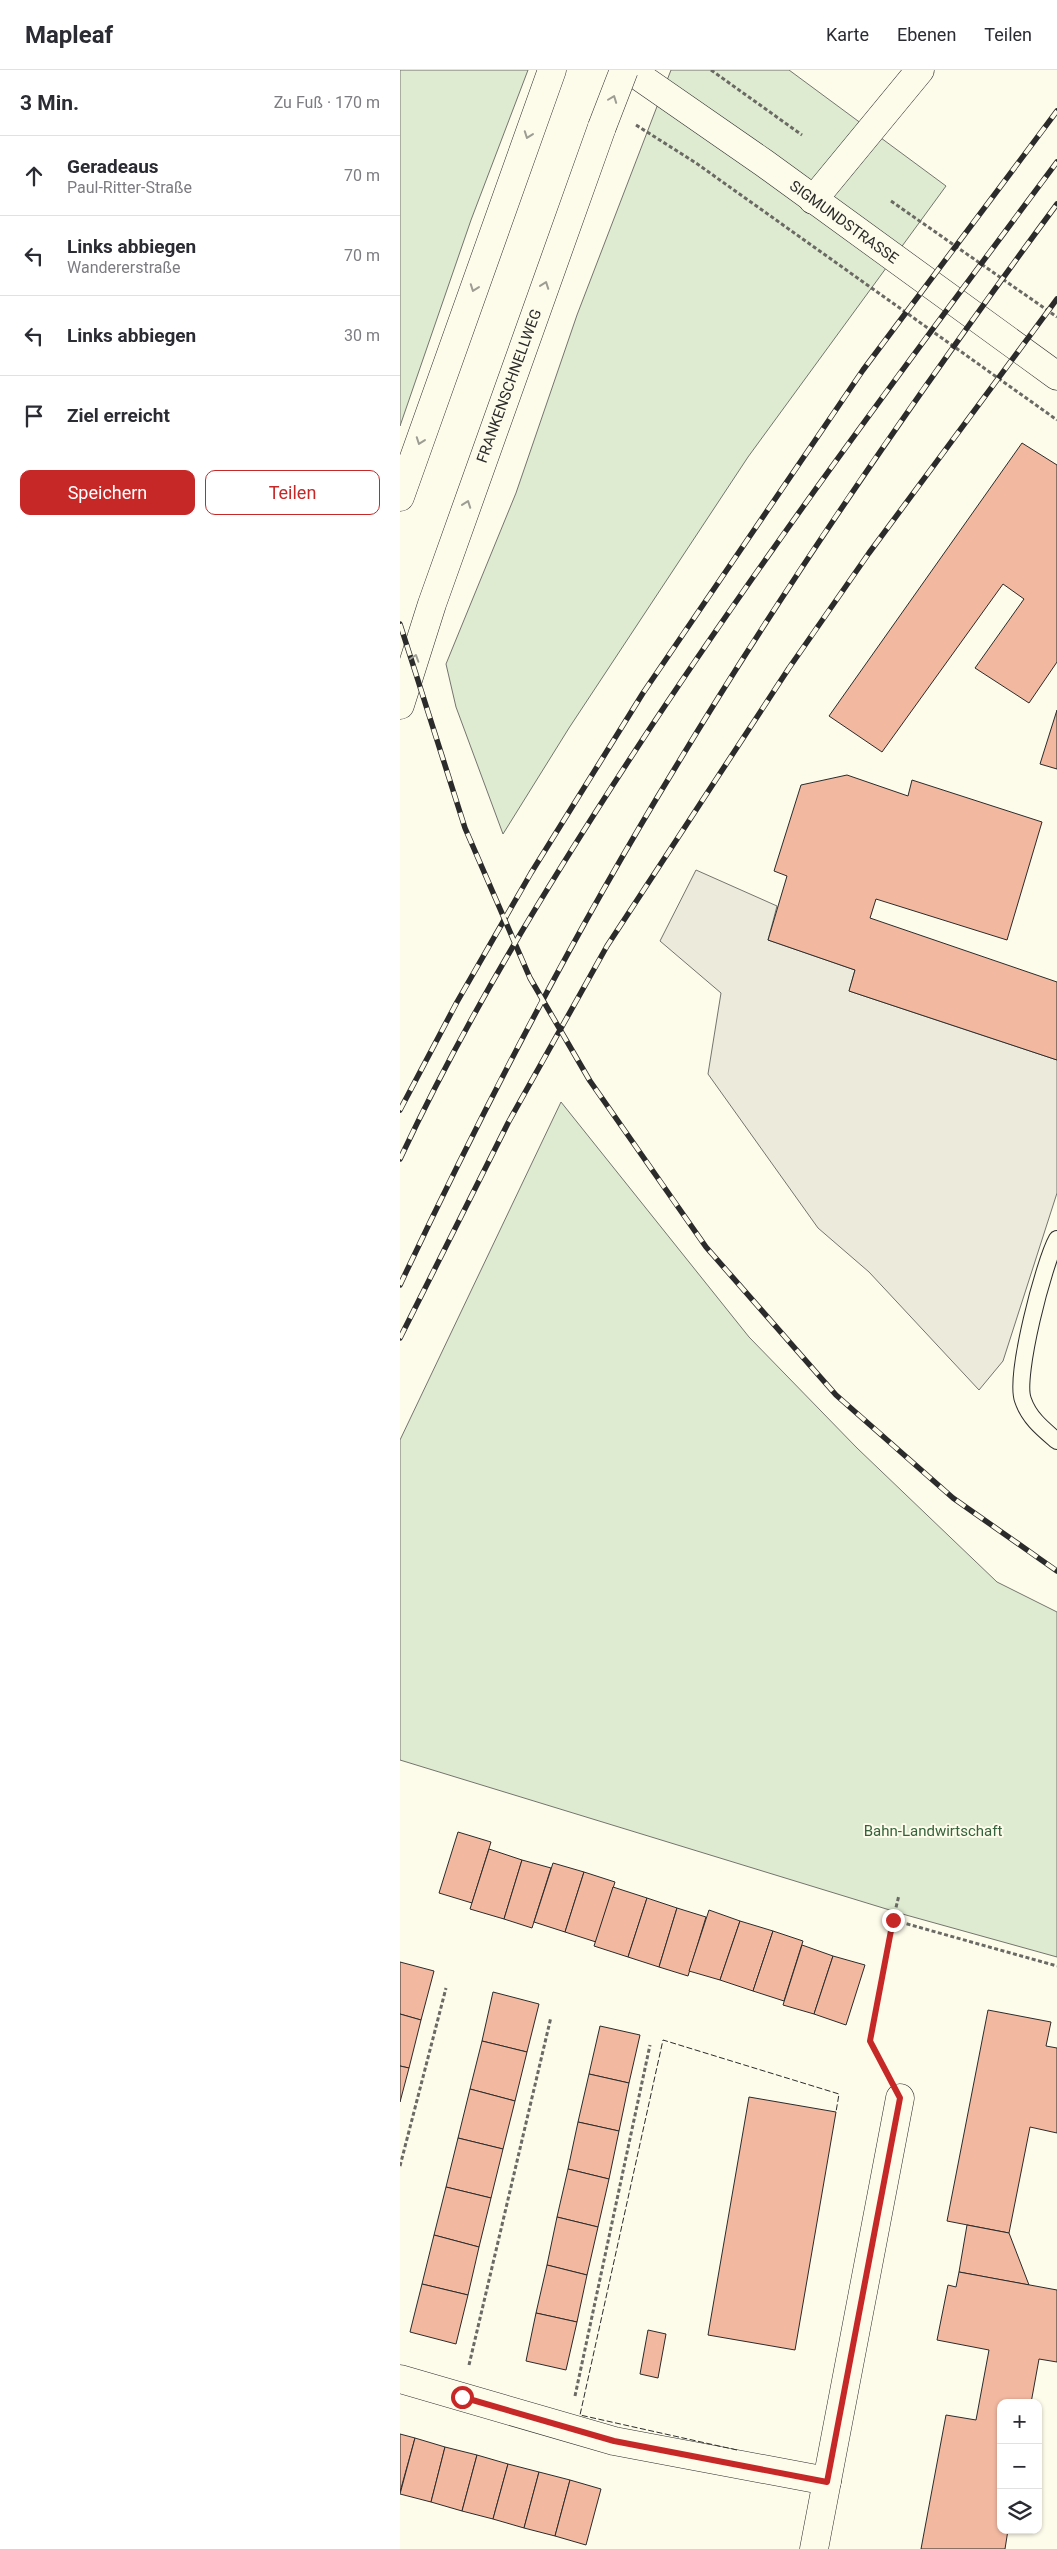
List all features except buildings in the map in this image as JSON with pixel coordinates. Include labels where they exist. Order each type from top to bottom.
[{"type":"main road","name":"FRANKENSCHNELLWEG","points":[[400,705],[432,604],[624,70]]},
{"type":"main road","name":"SIGMUNDSTRASSE","points":[[630,70],[676,101],[1057,376]]},
{"type":"main road","points":[[813,200],[920,70]]},
{"type":"main road","points":[[400,497],[548,79]]},
{"type":"main road","points":[[814,2549],[900,2098]]},
{"type":"main road","points":[[400,2379],[614,2441],[827,2482]]},
{"type":"lane","points":[[1057,1239],[1024,1348],[1021,1377],[1022,1399],[1030,1414],[1034,1421],[1057,1441]]},
{"type":"path","points":[[711,70],[802,135]]},
{"type":"path","points":[[632,122],[696,163],[1057,420]]},
{"type":"path","points":[[891,201],[1057,317]]},
{"type":"path","points":[[900,1895],[893,1920],[870,2041],[900,2098]]},
{"type":"path","points":[[893,1920],[1057,1966]]},
{"type":"path","points":[[400,2166],[446,1988]]},
{"type":"path","points":[[462,2397],[551,2017]]},
{"type":"path","points":[[568,2428],[650,2045]]},
{"type":"green space","points":[[400,70],[528,70],[471,220],[400,426]]},
{"type":"green space","points":[[671,70],[789,70],[946,186],[748,457],[569,728],[503,834],[456,707],[446,664],[516,493],[577,315]]},
{"type":"green space","name":"Bahn-Landwirtschaft","points":[[561,1102],[749,1337],[857,1448],[997,1582],[1057,1612],[1057,1957],[906,1915],[400,1760],[400,1440]]},
{"type":"shaded area","points":[[696,870],[777,906],[768,940],[855,970],[849,991],[1057,1060],[1057,1193],[1003,1361],[979,1390],[869,1272],[818,1228],[708,1074],[721,993],[660,941]]},
{"type":"railway","points":[[400,1110],[457,1002],[531,873],[643,693],[863,370],[1057,111]]},
{"type":"railway","points":[[400,1159],[481,1001],[541,899],[637,748],[790,525],[1057,162]]},
{"type":"railway","points":[[400,1285],[431,1219],[530,1023],[601,894],[675,768],[765,624],[859,482],[1057,204]]},
{"type":"railway","points":[[400,1338],[508,1123],[607,946],[789,668],[869,553],[1057,299]]},
{"type":"railway","points":[[400,624],[465,828],[530,978],[590,1081],[706,1247],[836,1395],[953,1498],[1057,1571]]},
{"type":"fence","points":[[737,2450],[580,2415],[663,2040],[839,2094],[836,2112]]},
{"type":"route","points":[[462,2397],[614,2441],[827,2482],[900,2098],[870,2041],[893,1920]]}]
